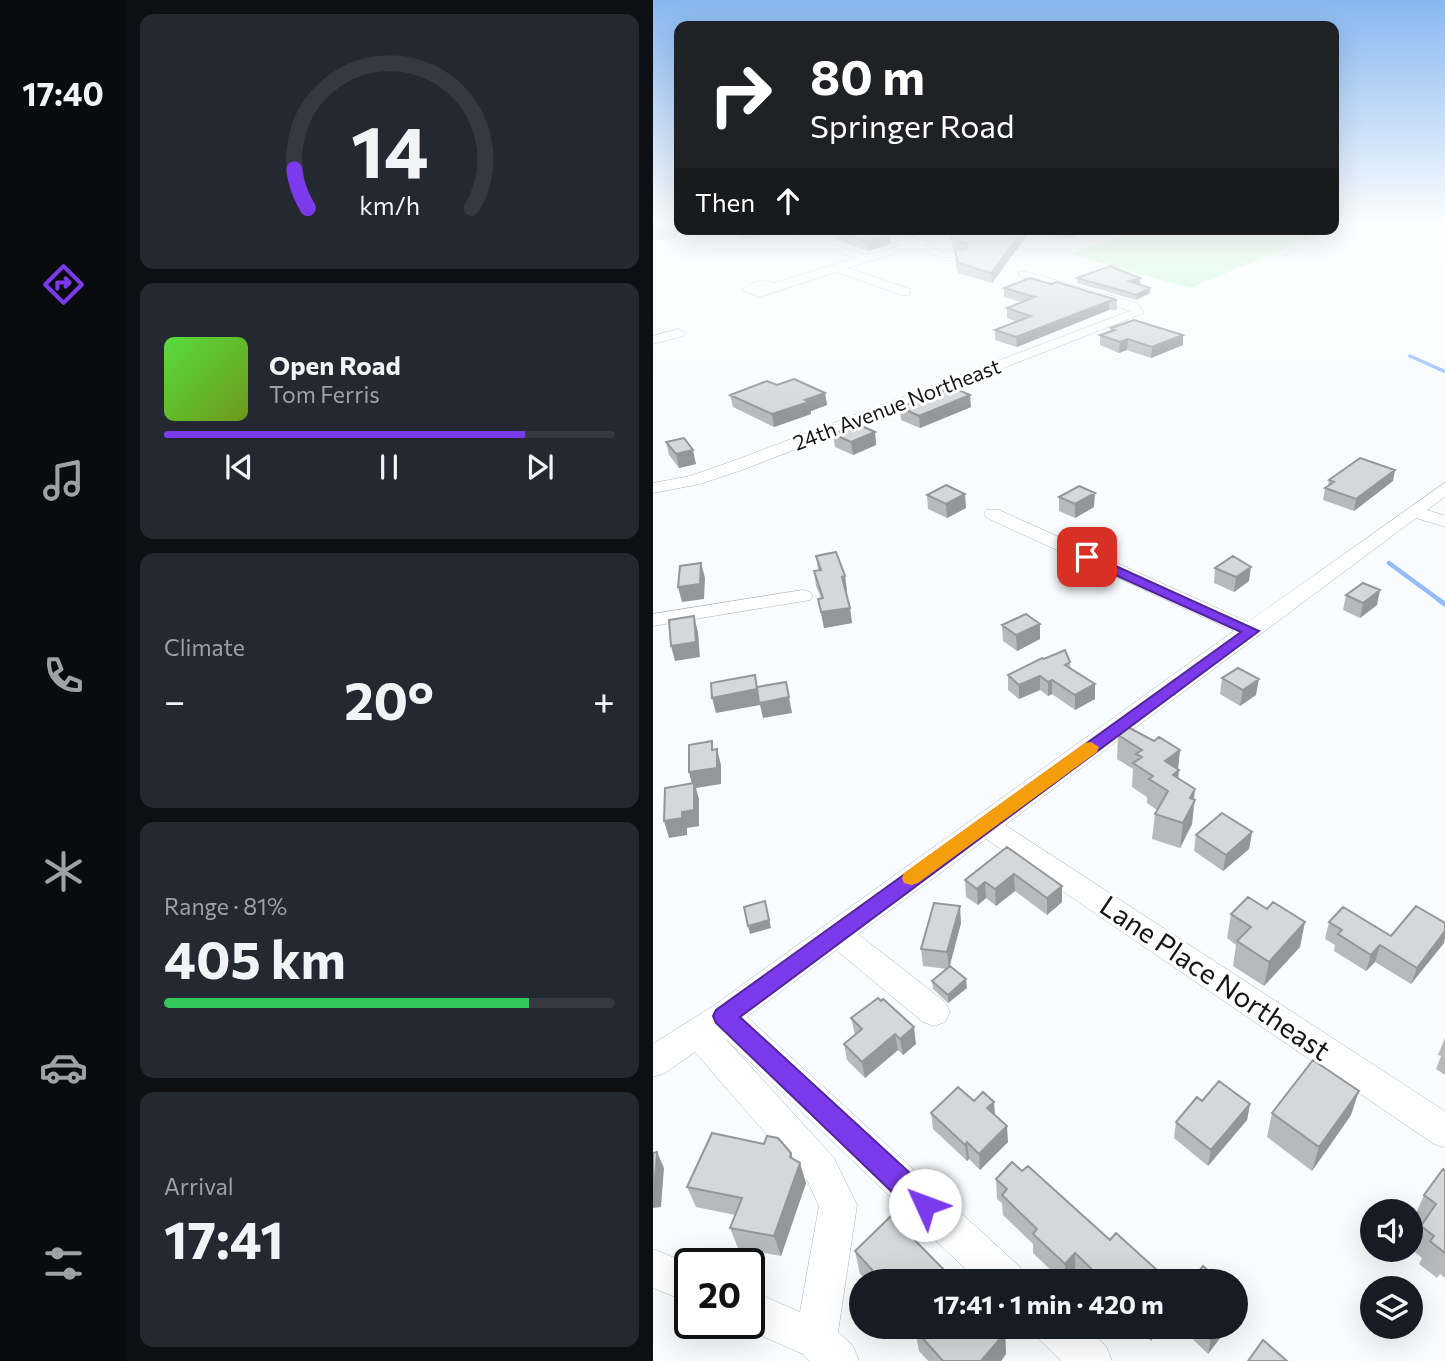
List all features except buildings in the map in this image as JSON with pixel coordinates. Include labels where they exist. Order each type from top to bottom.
[{"type":"street","points":[[887,286],[906,292]]},
{"type":"street","name":"24th Avenue Northeast","points":[[653,488],[694,480],[739,465],[1138,313],[1133,306],[1063,286]]},
{"type":"street","points":[[653,340],[678,333]]},
{"type":"street","points":[[653,1062],[711,1025],[837,934],[1445,487]]},
{"type":"street","points":[[1413,511],[1445,522]]},
{"type":"street","points":[[993,514],[1251,631]]},
{"type":"street","points":[[653,621],[803,596]]},
{"type":"street","name":"Lane Place Northeast","points":[[984,824],[1445,1132]]},
{"type":"street","points":[[837,934],[934,1013]]},
{"type":"street","points":[[711,1025],[992,1269]]},
{"type":"street","points":[[711,1025],[820,1170],[838,1205],[822,1294],[828,1350]]},
{"type":"street","points":[[653,1268],[674,1277]]},
{"type":"street","points":[[765,1318],[828,1350]]},
{"type":"street","points":[[1068,1339],[1091,1361]]},
{"type":"waterway","points":[[1410,356],[1446,372]]},
{"type":"waterway","points":[[1389,563],[1442,602]]},
{"type":"waterway","points":[[1439,600],[1446,605]]},
{"type":"slow traffic","points":[[911,878],[1091,747]]},
{"type":"route","points":[[925,1205],[724,1016],[1251,631],[1087,557]]}]
